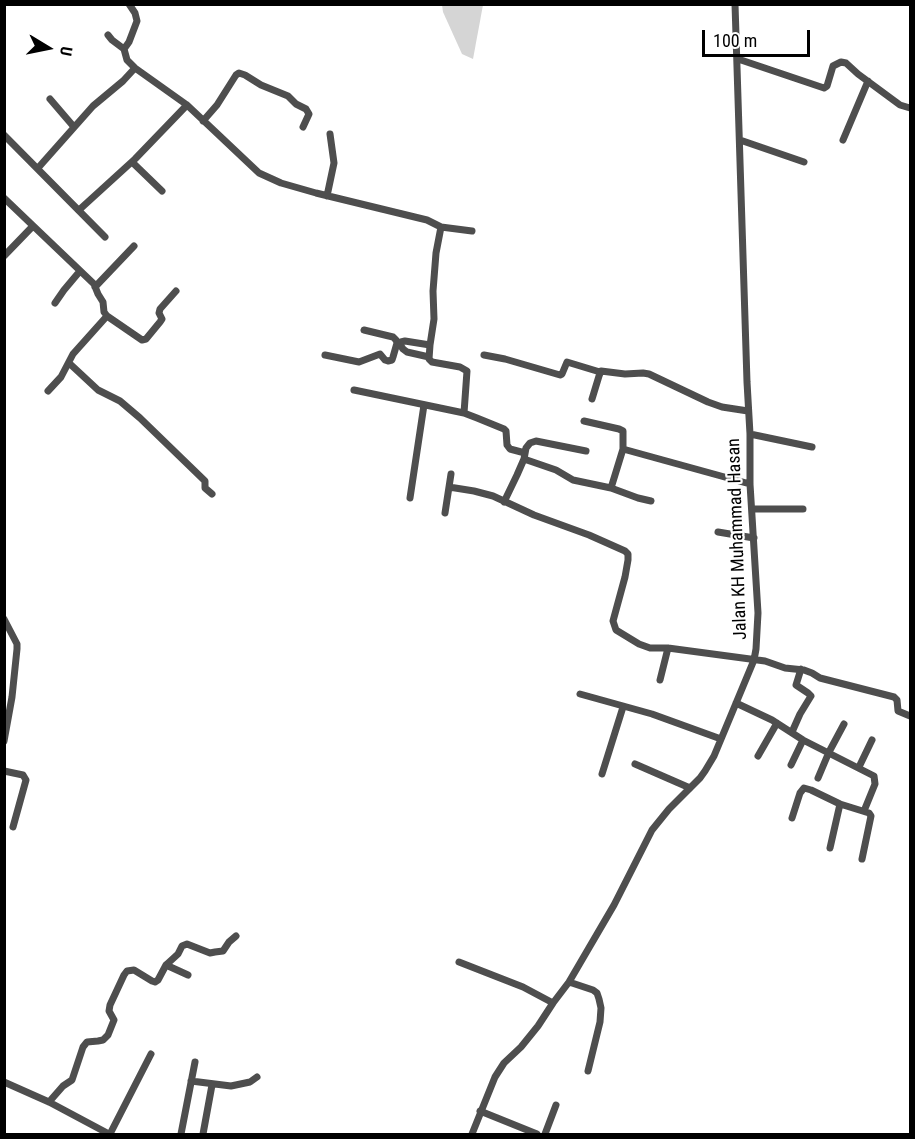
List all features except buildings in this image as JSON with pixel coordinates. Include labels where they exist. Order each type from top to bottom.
[{"type":"street","points":[[124,49],[137,24],[135,13],[129,4]]},
{"type":"street","name":"Jalan KH Muhammad Hasan","points":[[472,1134],[495,1077],[504,1063],[527,1040],[570,982],[614,905],[652,830],[705,771],[754,660],[758,614],[750,484],[735,4]]},
{"type":"street","points":[[108,35],[124,49],[127,60],[135,68],[187,105],[259,173],[281,183],[327,196],[427,220],[441,226],[472,231]]},
{"type":"street","points":[[738,59],[824,88],[827,86],[833,66],[841,62],[846,63],[900,105],[910,108]]},
{"type":"street","points":[[38,168],[93,106],[135,68]]},
{"type":"street","points":[[203,121],[239,74],[288,96],[308,111],[309,117],[303,127]]},
{"type":"street","points":[[843,140],[867,81]]},
{"type":"street","points":[[50,99],[74,127]]},
{"type":"street","points":[[80,210],[132,162],[187,105]]},
{"type":"street","points":[[327,196],[334,163],[330,134]]},
{"type":"street","points":[[4,135],[105,237]]},
{"type":"street","points":[[740,140],[804,162]]},
{"type":"street","points":[[132,162],[162,191]]},
{"type":"street","points":[[4,198],[95,287],[104,302],[104,312],[107,316],[144,340],[162,319],[159,314],[160,309],[176,291]]},
{"type":"street","points":[[4,256],[33,226]]},
{"type":"street","points":[[441,226],[436,253],[433,291],[434,319],[429,357],[432,362],[460,367],[467,371],[464,413]]},
{"type":"street","points":[[95,287],[134,246]]},
{"type":"street","points":[[55,303],[80,271]]},
{"type":"street","points":[[48,391],[61,377],[73,354],[107,316]]},
{"type":"street","points":[[364,330],[393,337],[407,352],[429,357]]},
{"type":"street","points":[[398,343],[411,342],[430,345]]},
{"type":"street","points":[[325,355],[359,362],[379,354],[388,361],[393,359],[398,343]]},
{"type":"street","points":[[484,355],[505,358],[560,375],[567,362],[600,372],[603,370],[625,374],[647,373],[708,402],[722,407],[748,411]]},
{"type":"street","points":[[69,363],[98,390],[120,401],[148,426],[205,481],[205,488],[212,494]]},
{"type":"street","points":[[592,399],[600,372]]},
{"type":"street","points":[[354,390],[464,413],[504,429],[507,445],[524,456],[578,481],[611,488],[651,501]]},
{"type":"street","points":[[410,498],[424,405]]},
{"type":"street","points":[[584,420],[623,431],[623,449],[611,488]]},
{"type":"street","points":[[750,434],[812,447]]},
{"type":"street","points":[[504,502],[530,443],[536,441],[586,451]]},
{"type":"street","points":[[623,449],[750,484]]},
{"type":"street","points":[[445,513],[451,474]]},
{"type":"street","points":[[449,487],[493,496],[625,551],[628,554],[628,560],[613,621],[614,627],[619,633],[646,647],[765,661],[785,668],[801,669],[849,687],[894,697],[897,700],[898,711],[910,716]]},
{"type":"street","points":[[752,509],[803,509]]},
{"type":"street","points":[[718,532],[754,538]]},
{"type":"street","points":[[4,619],[17,644],[12,697],[4,741]]},
{"type":"street","points":[[660,680],[668,648]]},
{"type":"street","points":[[792,732],[810,696],[796,685],[801,669]]},
{"type":"street","points":[[580,694],[652,714],[721,739]]},
{"type":"street","points":[[736,703],[876,778],[864,811]]},
{"type":"street","points":[[602,774],[623,707]]},
{"type":"street","points":[[758,756],[777,723]]},
{"type":"street","points":[[818,777],[844,724]]},
{"type":"street","points":[[791,765],[803,740]]},
{"type":"street","points":[[859,767],[872,740]]},
{"type":"street","points":[[635,764],[690,788]]},
{"type":"street","points":[[4,771],[23,775],[26,780],[13,827]]},
{"type":"street","points":[[792,818],[800,793],[804,788],[840,804],[869,813],[871,816],[862,859]]},
{"type":"street","points":[[830,848],[840,804]]},
{"type":"street","points":[[49,1102],[63,1086],[72,1080],[83,1047],[87,1042],[103,1040],[108,1035],[114,1020],[109,1011],[110,1005],[127,971],[134,970],[155,982],[182,946],[187,944],[210,952],[223,951],[236,936]]},
{"type":"street","points":[[459,962],[523,987],[553,1003]]},
{"type":"street","points":[[166,965],[188,975]]},
{"type":"street","points":[[570,982],[597,993],[601,1008],[600,1022],[588,1071]]},
{"type":"street","points":[[4,1082],[49,1102],[106,1134],[151,1054]]},
{"type":"street","points":[[181,1134],[195,1062]]},
{"type":"street","points":[[191,1081],[231,1086],[250,1082],[257,1077]]},
{"type":"street","points":[[203,1134],[212,1084]]},
{"type":"street","points":[[544,1134],[556,1105]]},
{"type":"street","points":[[480,1112],[537,1134]]},
{"type":"shaded area","points":[[442,5],[483,5],[473,59],[462,54]]}]
